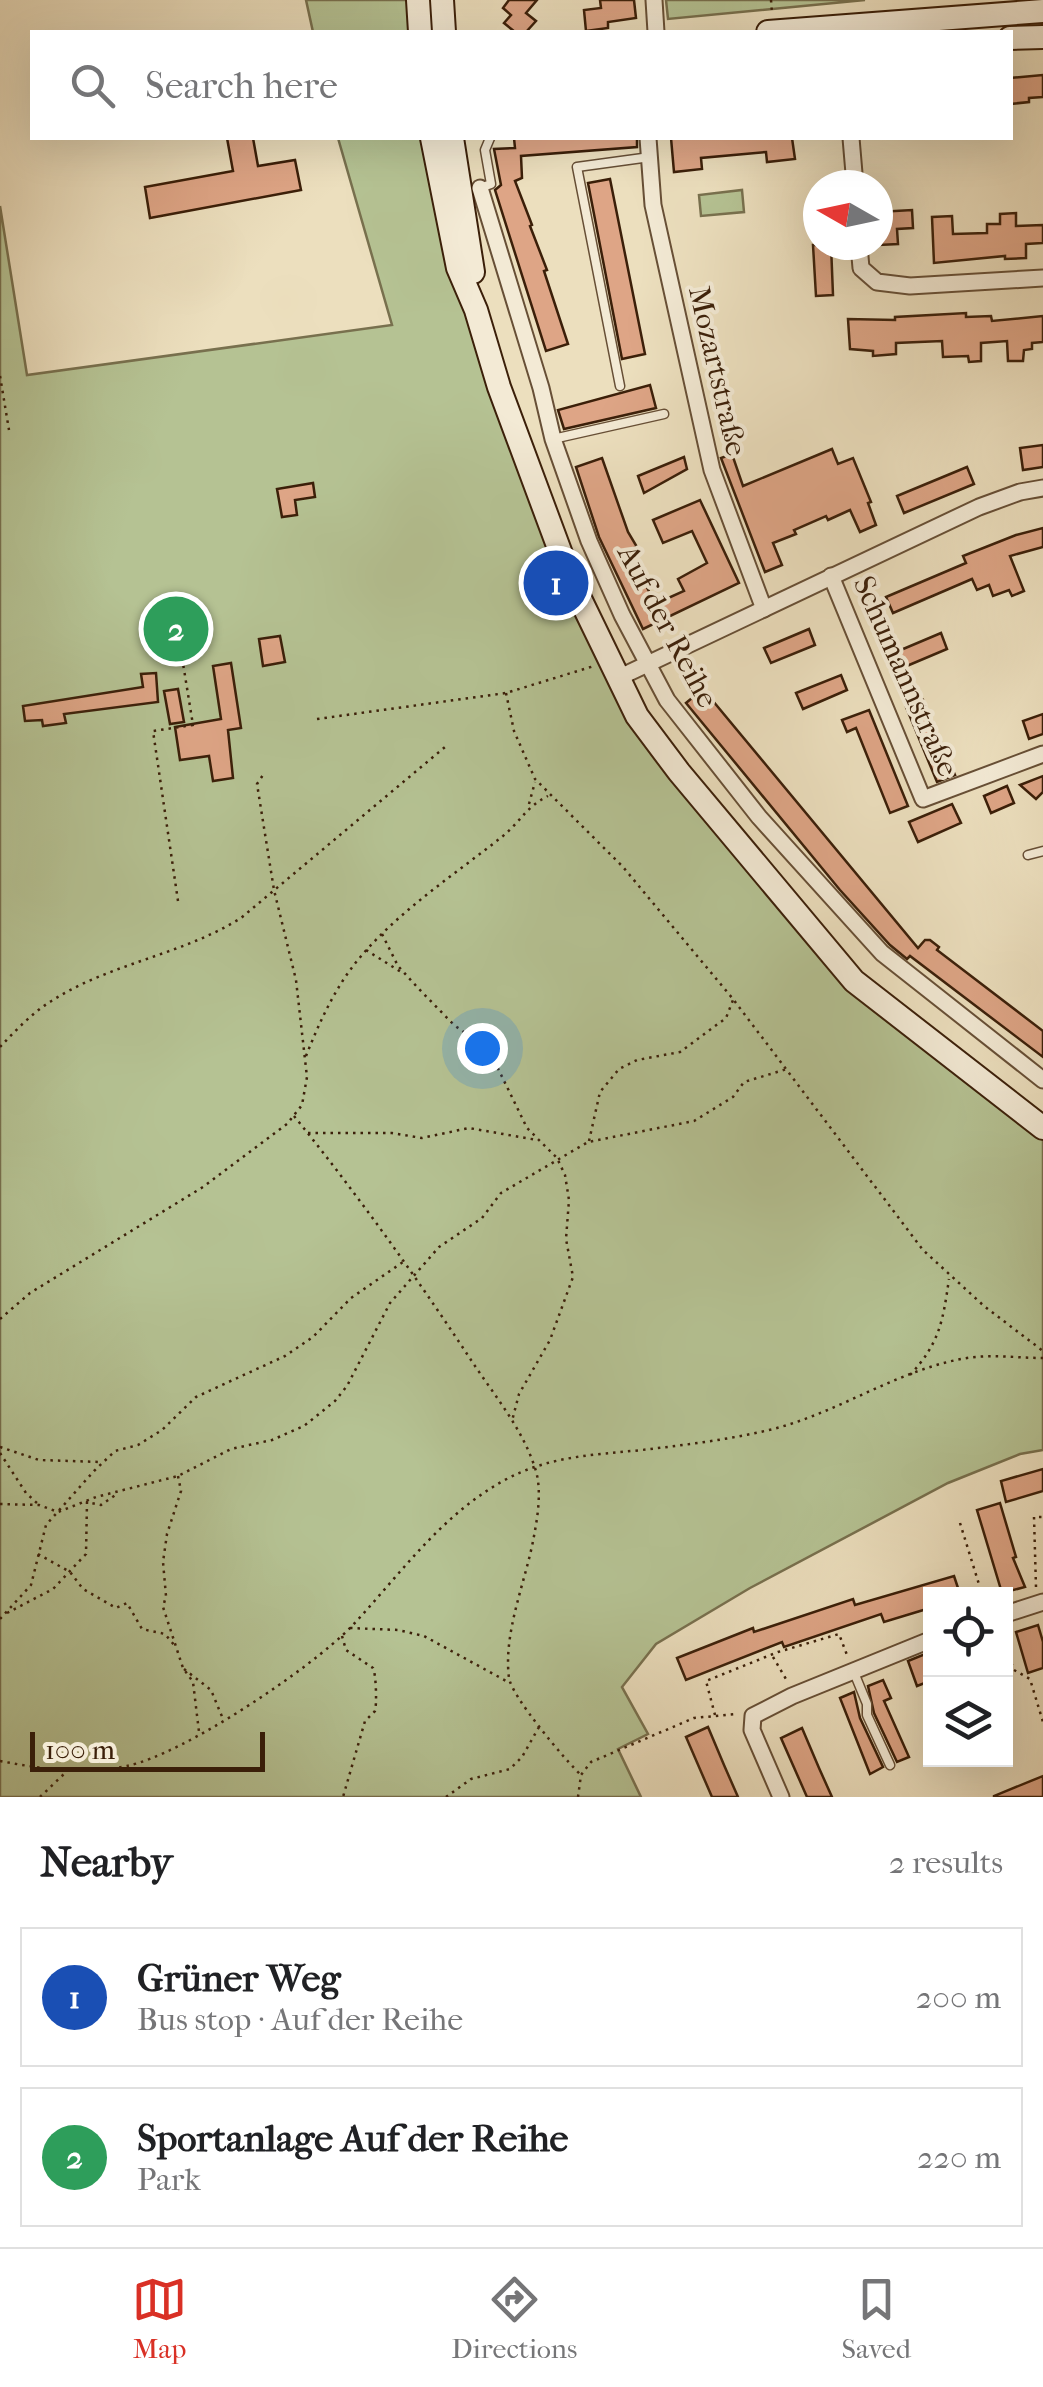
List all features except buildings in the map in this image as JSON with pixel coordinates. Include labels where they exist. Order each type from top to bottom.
[{"type":"main road","points":[[418,0],[420,30]]},
{"type":"main road","points":[[442,0],[444,30]]},
{"type":"main road","points":[[796,30],[1043,12]]},
{"type":"main road","points":[[1013,38],[1043,37]]},
{"type":"main road","points":[[432,140],[458,268],[476,310],[499,387],[570,578],[638,716],[679,772],[854,980],[1043,1128]]},
{"type":"main road","points":[[452,140],[476,310]]},
{"type":"street","points":[[654,0],[656,30]]},
{"type":"street","name":"Mozartstraße","points":[[648,140],[653,205],[712,470],[764,609]]},
{"type":"street","points":[[851,140],[854,170]]},
{"type":"street","name":"Auf der Reihe","points":[[480,188],[542,388],[553,439],[590,541],[648,665],[681,721],[759,817],[882,953],[1043,1080]]},
{"type":"street","points":[[860,260],[860,268],[878,282],[910,286],[1043,278]]},
{"type":"street","points":[[614,669],[648,665],[979,507],[1043,488]]},
{"type":"street","name":"Schumannstraße","points":[[832,576],[923,799],[1043,754]]},
{"type":"street","points":[[1013,1612],[1040,1603]]},
{"type":"street","points":[[781,1797],[752,1730],[753,1716],[923,1643]]},
{"type":"lane","points":[[480,188],[491,184],[484,150],[489,140]]},
{"type":"lane","points":[[620,386],[577,167],[650,158]]},
{"type":"lane","points":[[553,439],[664,414]]},
{"type":"lane","points":[[1028,855],[1043,851]]},
{"type":"lane","points":[[853,1670],[868,1704],[867,1715],[890,1765]]},
{"type":"path","points":[[0,376],[9,430]]},
{"type":"path","points":[[178,901],[153,730],[193,725],[181,651],[204,646]]},
{"type":"path","points":[[318,719],[506,692],[614,669]]},
{"type":"path","points":[[506,692],[514,731],[535,779],[623,867],[734,999],[900,1222],[949,1277],[1043,1350]]},
{"type":"path","points":[[0,1048],[30,1017],[57,997],[203,939],[240,918],[445,747]]},
{"type":"path","points":[[0,1320],[30,1292],[203,1187],[294,1116],[306,1096],[296,980],[274,890],[257,784],[265,772]]},
{"type":"path","points":[[529,805],[535,779]]},
{"type":"path","points":[[305,1058],[342,982],[366,950],[503,836],[529,805],[549,795]]},
{"type":"path","points":[[382,934],[407,975],[454,1025],[489,1050],[522,1118],[538,1141],[557,1158],[568,1186],[566,1239],[573,1276],[550,1340],[518,1394],[512,1422]]},
{"type":"path","points":[[366,950],[407,975]]},
{"type":"path","points":[[588,1142],[600,1092],[619,1068],[680,1052],[726,1018],[734,999]]},
{"type":"path","points":[[87,1502],[178,1476],[231,1449],[304,1426],[347,1386],[383,1313],[439,1247],[482,1218],[501,1193],[588,1142],[694,1121],[733,1098],[744,1082],[787,1069]]},
{"type":"path","points":[[294,1116],[414,1277],[512,1422],[534,1464],[539,1486],[536,1525],[511,1642],[509,1682]]},
{"type":"path","points":[[308,1133],[392,1133],[422,1138],[469,1128],[538,1141]]},
{"type":"path","points":[[0,1619],[30,1585],[46,1524],[103,1462],[116,1451],[138,1445],[162,1430],[196,1397],[285,1356],[313,1337],[351,1298],[402,1262]]},
{"type":"path","points":[[910,1375],[942,1328],[949,1277]]},
{"type":"path","points":[[0,1760],[66,1771],[132,1765],[199,1734],[300,1669],[350,1628],[408,1561],[453,1518],[498,1484],[534,1464],[767,1430],[836,1408],[910,1375],[968,1358],[1043,1358]]},
{"type":"path","points":[[0,1447],[40,1460],[103,1462]]},
{"type":"path","points":[[0,1454],[26,1493],[39,1505]]},
{"type":"path","points":[[178,1476],[181,1491],[167,1534],[163,1562],[165,1620],[183,1668],[193,1682],[199,1734]]},
{"type":"path","points":[[0,1504],[39,1505],[58,1512],[77,1503],[100,1505],[118,1493]]},
{"type":"path","points":[[6,1614],[52,1589],[86,1554],[87,1502]]},
{"type":"path","points":[[1040,1603],[1033,1551],[1034,1518],[1043,1518]]},
{"type":"path","points":[[960,1524],[980,1587]]},
{"type":"path","points":[[37,1552],[116,1608],[128,1603],[142,1629],[165,1634],[178,1649]]},
{"type":"path","points":[[350,1628],[398,1630],[424,1636],[486,1673],[509,1682],[539,1726],[581,1775]]},
{"type":"path","points":[[342,1634],[346,1650],[373,1668],[377,1682],[373,1694],[376,1710],[365,1721],[343,1797]]},
{"type":"path","points":[[716,1715],[706,1680],[772,1655],[839,1634],[853,1670]]},
{"type":"path","points":[[772,1655],[778,1669],[784,1672],[792,1696]]},
{"type":"path","points":[[1013,1667],[1030,1679],[1043,1722]]},
{"type":"path","points":[[183,1668],[211,1690],[224,1719]]},
{"type":"path","points":[[578,1797],[581,1775],[602,1757],[694,1718],[729,1716],[746,1710],[753,1716]]},
{"type":"path","points":[[446,1797],[471,1779],[510,1770],[539,1726]]},
{"type":"path","points":[[40,1797],[66,1771]]},
{"type":"green space","points":[[306,0],[415,0],[418,30],[313,30]]},
{"type":"green space","points":[[666,0],[865,0],[668,19]]},
{"type":"green space","points":[[339,140],[430,140],[446,226],[633,716],[809,932],[1043,1130],[1043,1450],[1020,1454],[948,1483],[750,1588],[656,1644],[622,1687],[648,1734],[618,1749],[641,1797],[0,1797],[0,206],[27,375],[392,325]]},
{"type":"green space","points":[[742,190],[744,212],[701,216],[699,195]]},
{"type":"place","name":"Grüner Weg","points":[[556,583]]},
{"type":"place","name":"Sportanlage Auf der Reihe","points":[[176,629]]}]
